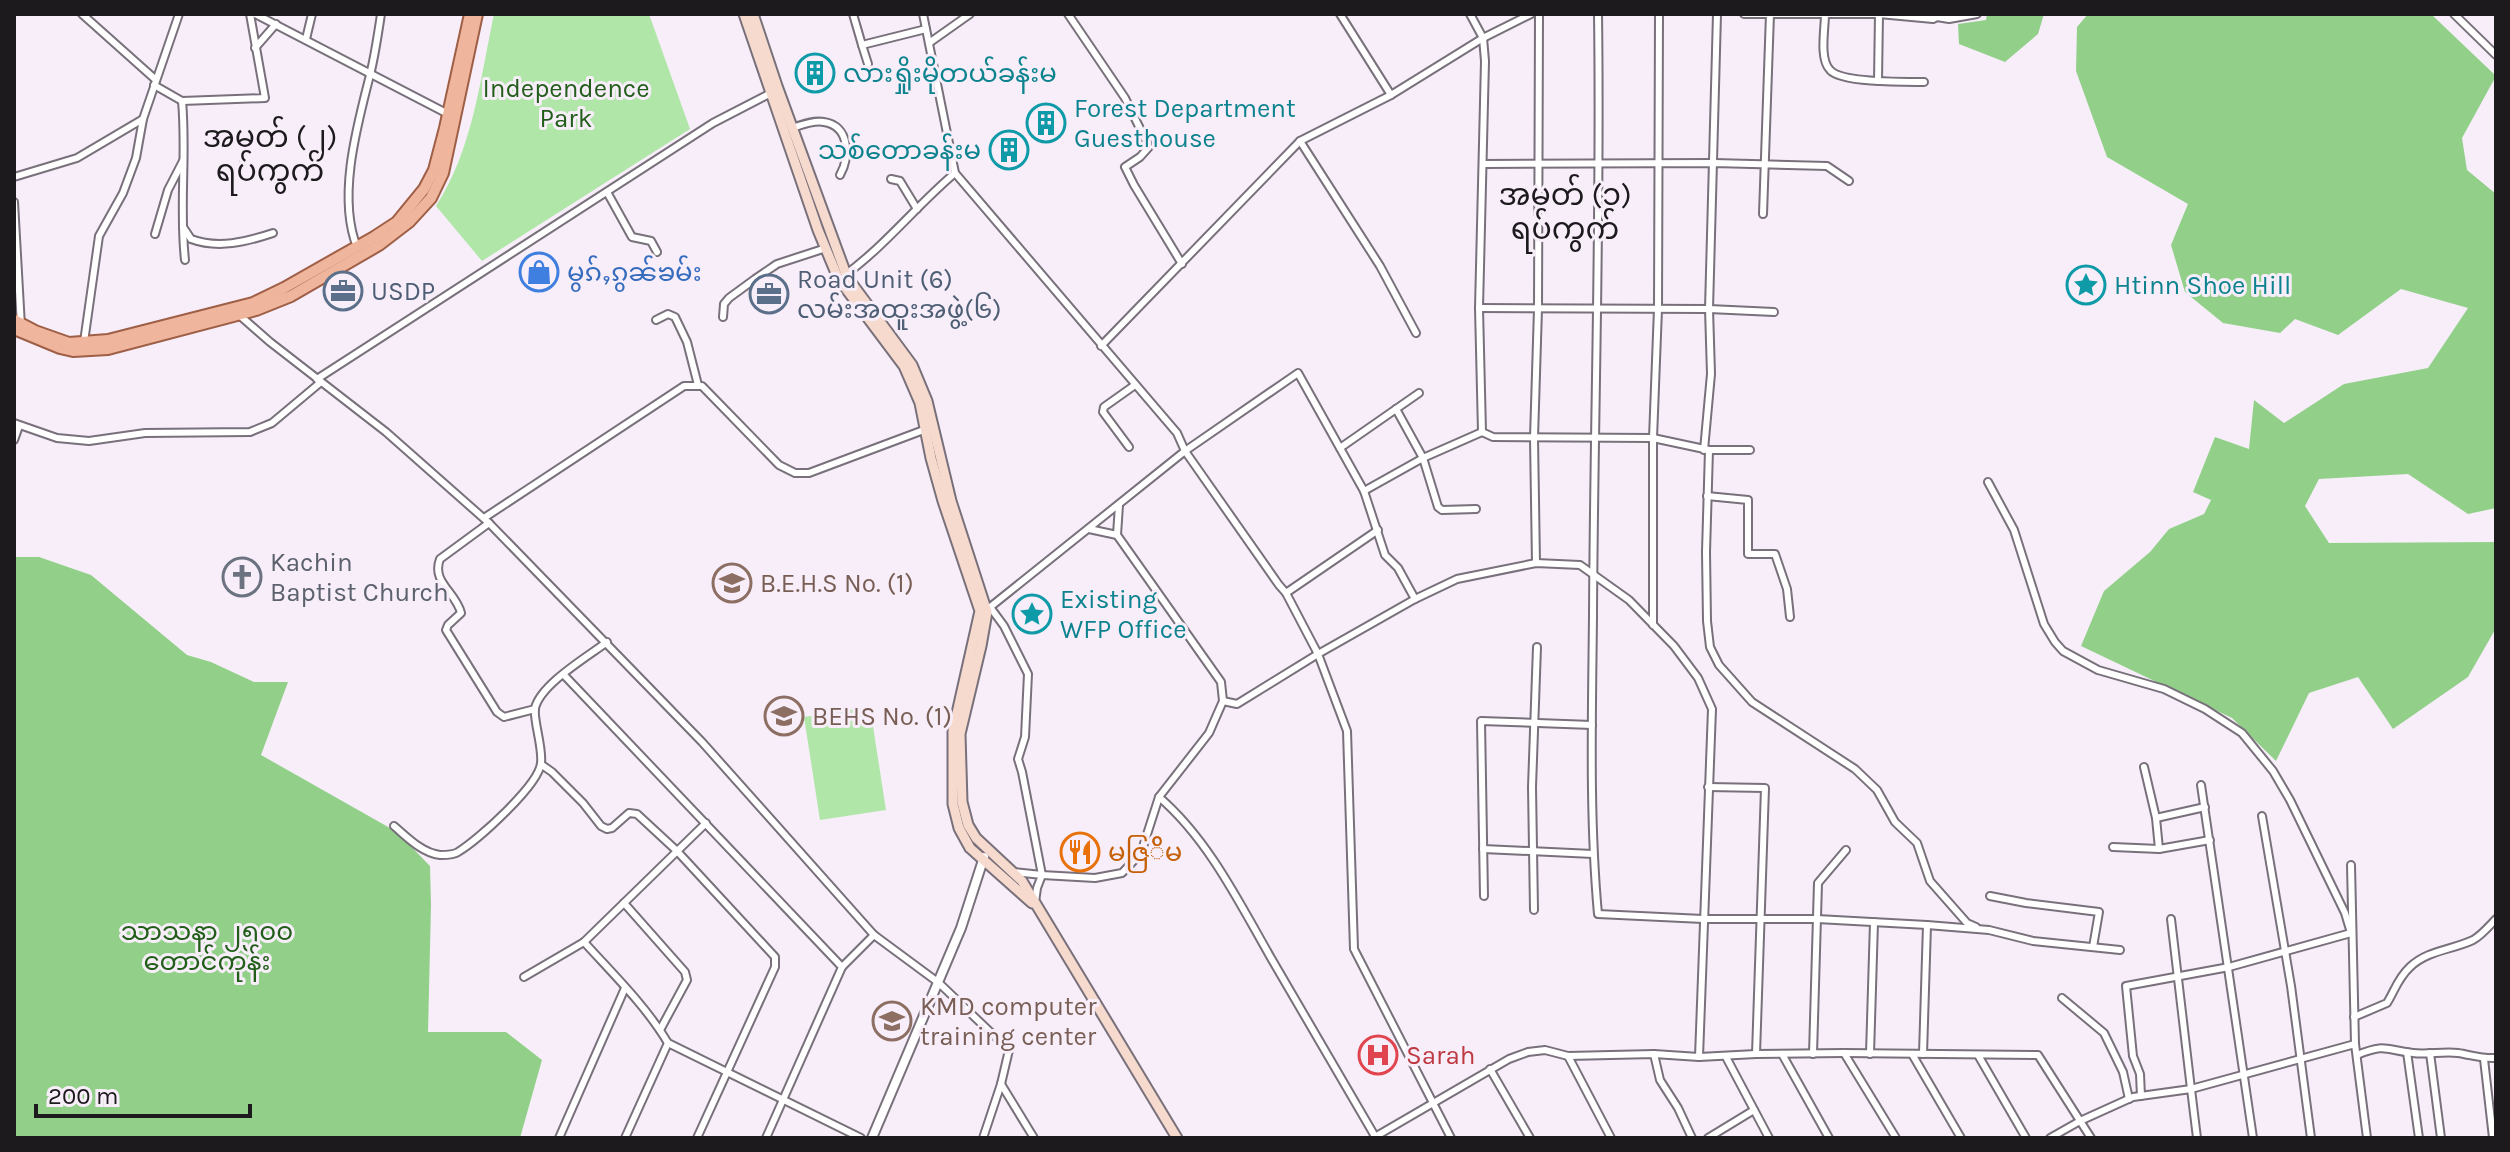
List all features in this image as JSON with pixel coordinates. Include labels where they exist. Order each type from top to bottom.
[{"type":"main road","points":[[18,326],[84,347],[291,296],[379,245],[409,222],[431,198],[443,173],[470,14]]},
{"type":"main road","points":[[236,312],[284,288],[397,222],[424,189],[434,170],[452,116],[477,14]]},
{"type":"main road","points":[[744,14],[792,128],[842,276]]},
{"type":"main road","points":[[753,14],[826,248],[842,276],[912,365],[927,401],[929,428],[985,609],[981,646],[960,734],[962,802],[968,825],[985,854],[1035,905]]},
{"type":"main road","points":[[985,854],[1014,872],[1022,881],[1177,1138]]},
{"type":"street","points":[[82,14],[155,83],[182,101],[265,98],[252,14],[452,116]]},
{"type":"street","points":[[84,347],[99,236],[123,193],[136,158],[143,119],[179,14]]},
{"type":"street","points":[[306,39],[312,14]]},
{"type":"street","points":[[357,247],[350,225],[348,192],[381,14]]},
{"type":"street","points":[[853,14],[868,64]]},
{"type":"street","points":[[923,14],[955,173],[1177,433],[1185,451],[1286,593],[1318,654],[1347,731],[1354,949],[1451,1138]]},
{"type":"street","points":[[929,43],[970,14]]},
{"type":"street","points":[[1068,14],[1125,98],[1149,147],[1125,167],[1182,264]]},
{"type":"street","points":[[1340,14],[1391,95]]},
{"type":"street","points":[[1470,14],[1483,38],[1484,164],[1479,308],[1482,432]]},
{"type":"street","points":[[1101,346],[1300,141],[1391,95],[1483,38],[1531,14]]},
{"type":"street","points":[[1536,563],[1534,438],[1540,163],[1539,14]]},
{"type":"street","points":[[1598,14],[1600,163],[1592,725],[1593,854],[1598,914],[1927,925],[2120,950]]},
{"type":"street","points":[[1653,625],[1659,14]]},
{"type":"street","points":[[1717,14],[1709,309],[1711,374],[1706,450],[1707,621],[1710,647],[1719,665],[1752,702],[1855,769],[1877,790],[1895,822],[1917,843],[1930,881],[1967,923],[1982,930]]},
{"type":"street","points":[[1744,14],[1879,14],[1949,19],[1977,14]]},
{"type":"street","points":[[1763,214],[1770,14]]},
{"type":"street","points":[[1825,14],[1825,58],[1829,70],[1839,76],[1878,81],[1924,82]]},
{"type":"street","points":[[1878,81],[1879,14]]},
{"type":"street","points":[[2454,14],[2496,55]]},
{"type":"street","points":[[255,48],[276,24]]},
{"type":"street","points":[[862,45],[926,29]]},
{"type":"street","points":[[14,440],[16,425],[57,438],[89,441],[145,433],[250,432],[272,423],[319,380],[713,123],[775,91]]},
{"type":"street","points":[[182,101],[185,158],[181,224],[185,260]]},
{"type":"street","points":[[14,177],[77,158],[143,119]]},
{"type":"street","points":[[792,128],[824,122],[836,127],[844,137],[848,151],[847,164],[840,175]]},
{"type":"street","points":[[1300,141],[1380,266],[1416,333]]},
{"type":"street","points":[[155,234],[168,190],[185,158]]},
{"type":"street","points":[[1484,164],[1827,166],[1849,181]]},
{"type":"street","points":[[842,276],[890,238],[955,173]]},
{"type":"street","points":[[891,179],[900,181],[917,209]]},
{"type":"street","points":[[607,192],[632,237],[651,241],[657,252]]},
{"type":"street","points":[[14,202],[18,326]]},
{"type":"street","points":[[181,224],[191,239],[200,243],[229,244],[273,233]]},
{"type":"street","points":[[723,317],[724,304],[729,298],[777,264],[826,248]]},
{"type":"street","points":[[1479,308],[1774,312]]},
{"type":"street","points":[[236,312],[386,432],[486,521],[702,742],[874,935],[939,983],[1009,1050],[983,1138]]},
{"type":"street","points":[[656,320],[668,314],[675,317],[687,342],[698,385]]},
{"type":"street","points":[[1035,905],[1042,875],[1018,759],[1025,737],[1028,674],[1004,626],[985,609],[1185,451],[1298,373],[1364,491],[1385,555],[1398,568],[1415,599]]},
{"type":"street","points":[[1129,447],[1103,412],[1106,403],[1135,385]]},
{"type":"street","points":[[535,709],[504,717],[497,712],[446,630],[461,613],[459,605],[438,577],[440,559],[486,521],[684,386],[702,386],[779,465],[795,473],[809,473],[929,428]]},
{"type":"street","points":[[1340,448],[1419,393]]},
{"type":"street","points":[[1396,409],[1423,458],[1438,507],[1442,510],[1476,509]]},
{"type":"street","points":[[1364,491],[1423,458],[1482,432],[1493,437],[1653,438],[1706,450],[1750,450]]},
{"type":"street","points":[[1988,482],[2014,530],[2044,624],[2055,642],[2063,651],[2098,670],[2164,689],[2205,709],[2242,733],[2273,771],[2290,800],[2345,913],[2351,933]]},
{"type":"street","points":[[1707,496],[1748,500],[1748,554],[1775,554],[1787,589],[1790,617]]},
{"type":"street","points":[[1014,872],[1095,878],[1122,873],[1141,853],[1159,797],[1209,733],[1223,701],[1221,682],[1117,535],[1119,505]]},
{"type":"street","points":[[1089,529],[1117,535]]},
{"type":"street","points":[[1286,593],[1378,530]]},
{"type":"street","points":[[1223,701],[1237,704],[1318,654],[1457,579],[1536,563],[1580,565],[1629,600],[1674,646],[1698,678],[1712,709],[1699,1057]]},
{"type":"street","points":[[394,826],[428,852],[456,854],[499,817],[532,784],[542,765],[535,709],[545,689],[607,642]]},
{"type":"street","points":[[1534,910],[1532,787],[1537,647]]},
{"type":"street","points":[[564,675],[842,967]]},
{"type":"street","points":[[1484,896],[1481,721],[1592,725]]},
{"type":"street","points":[[542,765],[583,803],[601,826],[612,828],[633,813],[677,851],[775,957],[775,967],[697,1138]]},
{"type":"street","points":[[2144,767],[2156,818],[2159,849]]},
{"type":"street","points":[[2201,785],[2253,1138]]},
{"type":"street","points":[[1708,787],[1765,788],[1756,1054]]},
{"type":"street","points":[[1159,797],[1207,853],[1236,898],[1375,1138],[1490,1069],[1528,1052],[1545,1050],[1568,1056],[1654,1054],[1726,1057],[1844,1053],[2038,1055],[2091,1138]]},
{"type":"street","points":[[2156,818],[2205,807]]},
{"type":"street","points":[[2262,816],[2291,986],[2311,1138]]},
{"type":"street","points":[[524,977],[584,942],[706,823]]},
{"type":"street","points":[[2113,847],[2159,849],[2210,840]]},
{"type":"street","points":[[1483,849],[1593,854]]},
{"type":"street","points":[[1813,1054],[1818,883],[1846,850]]},
{"type":"street","points":[[872,1138],[961,928],[985,854]]},
{"type":"street","points":[[2351,865],[2355,1044],[2367,1138]]},
{"type":"street","points":[[1990,896],[2099,912],[2093,947]]},
{"type":"street","points":[[624,903],[685,972],[687,980],[660,1030]]},
{"type":"street","points":[[2171,919],[2197,1138]]},
{"type":"street","points":[[2354,1017],[2387,1003],[2398,980],[2412,964],[2435,952],[2476,938],[2496,919]]},
{"type":"street","points":[[1870,1054],[1874,922]]},
{"type":"street","points":[[1923,1054],[1927,925]]},
{"type":"street","points":[[2141,1096],[2140,1074],[2133,1056],[2126,986],[2229,967],[2351,933]]},
{"type":"street","points":[[766,1138],[842,967],[874,935]]},
{"type":"street","points":[[584,942],[668,1043],[861,1138]]},
{"type":"street","points":[[559,1138],[625,988]]},
{"type":"street","points":[[2062,998],[2104,1033],[2123,1072],[2129,1099]]},
{"type":"street","points":[[625,1138],[668,1043]]},
{"type":"street","points":[[2050,1138],[2129,1099],[2191,1089],[2355,1044]]},
{"type":"street","points":[[2357,1055],[2389,1047],[2407,1052],[2496,1058]]},
{"type":"street","points":[[2407,1052],[2419,1138]]},
{"type":"street","points":[[1844,1053],[1896,1138]]},
{"type":"street","points":[[2430,1053],[2441,1138]]},
{"type":"street","points":[[1654,1054],[1660,1080],[1692,1138]]},
{"type":"street","points":[[1782,1054],[1829,1138]]},
{"type":"street","points":[[1912,1054],[1961,1138]]},
{"type":"street","points":[[1978,1055],[2026,1138]]},
{"type":"street","points":[[1568,1056],[1611,1138]]},
{"type":"street","points":[[1726,1057],[1769,1138]]},
{"type":"street","points":[[2484,1059],[2493,1138]]},
{"type":"street","points":[[1490,1069],[1530,1138]]},
{"type":"street","points":[[1001,1084],[1034,1138]]},
{"type":"street","points":[[1708,1138],[1754,1110]]},
{"type":"green space","name":"Independence Park","points":[[494,14],[649,14],[690,129],[482,261],[436,206],[449,184],[467,138]]},
{"type":"green space","points":[[1987,14],[2044,14],[2038,34],[2005,62],[1959,44],[1958,24],[1986,20]]},
{"type":"green space","points":[[2088,14],[2431,14],[2496,76],[2462,138],[2467,170],[2496,194],[2496,508],[2468,514],[2408,474],[2319,479],[2305,506],[2329,543],[2496,542],[2496,628],[2468,677],[2393,729],[2358,677],[2309,693],[2276,761],[2232,718],[2081,646],[2104,591],[2150,552],[2169,529],[2204,514],[2211,500],[2193,492],[2215,437],[2249,449],[2254,400],[2284,423],[2344,384],[2428,368],[2468,308],[2401,289],[2338,335],[2295,319],[2280,333],[2223,323],[2185,292],[2171,245],[2188,204],[2107,157],[2076,71],[2077,27]]},
{"type":"green space","name":"သာသနာ ၂၅၀၀ တောင်ကုန်း","points":[[14,557],[39,557],[91,575],[187,655],[211,662],[254,682],[288,682],[261,755],[397,832],[430,866],[428,1032],[506,1032],[542,1060],[520,1138],[14,1138]]},
{"type":"green space","points":[[870,707],[886,810],[820,820],[804,717]]},
{"type":"place","name":"လားရှိုးမိုတယ်ခန်းမ","points":[[815,73]]},
{"type":"place","name":"Forest Department Guesthouse","points":[[1046,123]]},
{"type":"place","name":"သစ်တောခန်းမ","points":[[1009,150]]},
{"type":"place","name":"မွၵ်ႇၵွၼ်ၶမ်း","points":[[539,272]]},
{"type":"place","name":"Htinn Shoe Hill","points":[[2086,285]]},
{"type":"place","name":"USDP","points":[[343,291]]},
{"type":"place","name":"Road Unit (6) လမ်းအထူးအဖွဲ့(၆)","points":[[769,294]]},
{"type":"place","name":"Kachin Baptist Church","points":[[242,577]]},
{"type":"place","name":"B.E.H.S No. (1)","points":[[732,583]]},
{"type":"place","name":"Existing WFP Office","points":[[1032,614]]},
{"type":"place","name":"BEHS No. (1)","points":[[784,716]]},
{"type":"place","name":"မဇြ်ိမ","points":[[1080,852]]},
{"type":"place","name":"KMD computer training center","points":[[892,1021]]},
{"type":"place","name":"Sarah","points":[[1378,1055]]},
{"type":"district","name":"အမှတ် (၂) ရပ်ကွက်","points":[[270,154]]},
{"type":"district","name":"အမှတ် (၁) ရပ်ကွက်","points":[[1565,212]]}]
